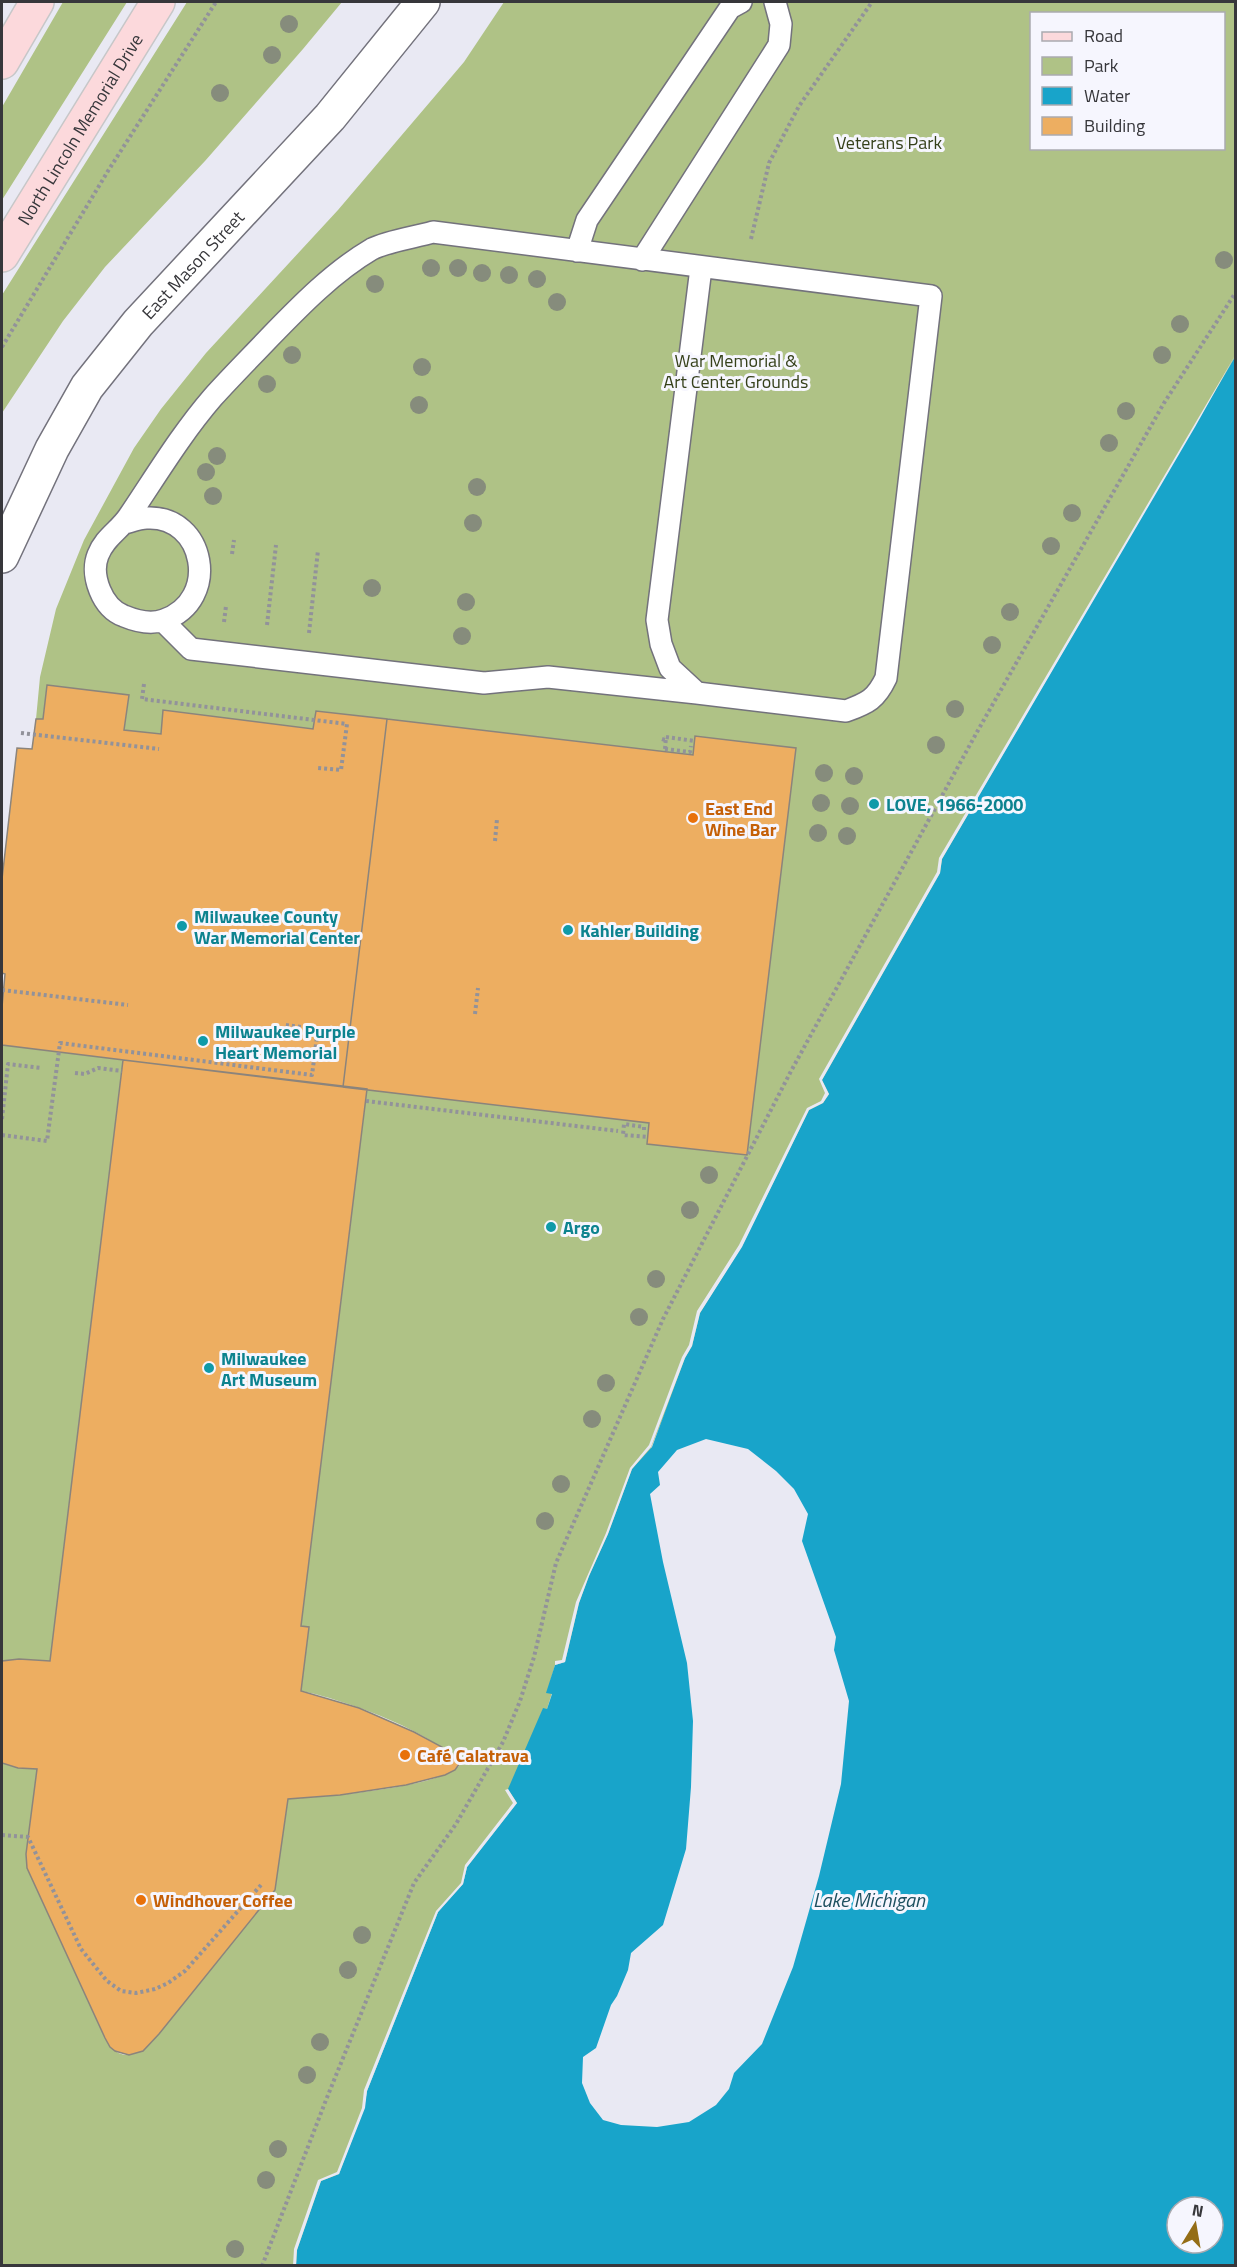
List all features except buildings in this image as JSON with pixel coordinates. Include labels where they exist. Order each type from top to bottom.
[{"type":"main road","points":[[2,62],[38,2]]},
{"type":"main road","name":"North Lincoln Memorial Drive","points":[[2,255],[158,2]]},
{"type":"street","name":"East Mason Street","points":[[2,556],[52,449],[87,387],[138,323],[330,117],[423,2]]},
{"type":"lane","points":[[577,251],[586,220],[730,8],[741,2]]},
{"type":"lane","points":[[642,260],[779,45],[781,24],[775,2]]},
{"type":"lane","points":[[125,523],[148,517],[171,523],[189,537],[200,561],[198,587],[185,609],[162,621],[140,622],[120,615],[104,599],[96,578],[97,556],[108,537],[125,523],[176,445],[213,398],[305,300],[374,248],[434,232],[931,296],[886,678],[879,692],[865,704],[846,711],[548,677],[484,683],[191,649],[162,621]]},
{"type":"lane","points":[[698,693],[670,668],[660,644],[657,620],[701,268]]},
{"type":"path","points":[[2,347],[108,171],[216,2]]},
{"type":"path","points":[[751,239],[769,163],[799,106],[872,2]]},
{"type":"path","points":[[262,2265],[330,2089],[414,1883],[456,1824],[503,1742],[520,1701],[534,1657],[556,1563],[663,1319],[751,1144],[977,732],[1164,403],[1236,292]]},
{"type":"path","points":[[263,657],[276,545]]},
{"type":"path","points":[[306,662],[318,550]]},
{"type":"path","points":[[144,684],[142,699],[346,724],[341,770],[318,768]]},
{"type":"path","points":[[21,733],[159,749]]},
{"type":"path","points":[[691,746],[690,752],[665,749],[664,738],[695,741]]},
{"type":"path","points":[[495,841],[497,819]]},
{"type":"path","points":[[475,1014],[478,988]]},
{"type":"path","points":[[2,990],[128,1005]]},
{"type":"path","points":[[2,1135],[47,1141],[60,1043],[312,1075],[318,1029],[285,1025]]},
{"type":"path","points":[[2,1119],[8,1064],[41,1068]]},
{"type":"path","points":[[75,1073],[85,1074],[98,1068],[122,1071]]},
{"type":"path","points":[[366,1101],[618,1131]]},
{"type":"path","points":[[644,1130],[644,1127],[624,1124],[623,1135],[648,1137]]},
{"type":"path","points":[[2,1835],[28,1837],[81,1949],[107,1981],[121,1990],[136,1993],[168,1983],[184,1971],[261,1885]]},
{"type":"green space","points":[[63,2],[127,2],[2,200],[2,107]]},
{"type":"green space","points":[[187,2],[342,2],[205,161],[105,267],[63,321],[2,413],[2,295]]},
{"type":"green space","name":"War Memorial & Art Center Grounds","points":[[504,2],[1235,2],[1235,357],[940,873],[829,1094],[692,1346],[565,1662],[555,1665],[547,1693],[552,1693],[547,1709],[543,1709],[527,1749],[517,1803],[467,1867],[463,1884],[438,1912],[367,2091],[363,2112],[352,2144],[333,2185],[307,2230],[296,2265],[2,2265],[2,1763],[18,1768],[37,1769],[26,1854],[27,1868],[105,2038],[118,2053],[125,2055],[138,2052],[159,2034],[275,1890],[288,1799],[404,1786],[447,1774],[460,1763],[447,1751],[408,1728],[339,1701],[301,1691],[309,1628],[301,1626],[367,1089],[649,1123],[647,1144],[747,1155],[795,753],[693,755],[316,711],[313,729],[163,711],[161,734],[124,730],[129,695],[47,685],[43,719],[36,719],[40,677],[56,609],[84,540],[134,448],[161,409],[206,353],[338,210],[464,62]]},
{"type":"green space","points":[[2,1045],[123,1060],[50,1661],[19,1659],[2,1661]]},
{"type":"water","name":"Lake Michigan","points":[[1235,357],[1235,2265],[296,2266],[297,2250],[321,2181],[339,2174],[364,2108],[367,2091],[438,1912],[463,1884],[467,1867],[517,1803],[508,1789],[543,1708],[547,1709],[552,1694],[546,1693],[555,1665],[565,1662],[579,1603],[589,1576],[608,1534],[632,1469],[652,1447],[685,1358],[692,1346],[700,1313],[742,1246],[809,1110],[823,1103],[829,1094],[822,1080],[940,873],[942,859]]},
{"type":"pier","points":[[1236,354],[942,859],[940,873],[822,1080],[829,1094],[823,1103],[809,1110],[742,1247],[700,1313],[692,1346],[685,1358],[651,1447],[632,1469],[608,1534],[589,1576],[579,1603],[565,1662],[555,1665],[555,1661],[562,1660],[576,1602],[606,1533],[630,1468],[649,1445],[682,1357],[689,1345],[697,1311],[739,1245],[807,1108],[821,1101],[825,1093],[819,1079],[937,872],[939,858]]},
{"type":"pier","points":[[706,1439],[748,1449],[794,1489],[808,1514],[802,1541],[836,1637],[834,1650],[849,1701],[841,1784],[819,1876],[793,1967],[762,2044],[734,2073],[729,2089],[716,2105],[689,2122],[657,2127],[621,2125],[603,2120],[590,2103],[582,2083],[583,2057],[596,2048],[611,2005],[628,1970],[631,1953],[663,1925],[686,1849],[691,1787],[693,1721],[687,1663],[663,1562],[650,1494],[660,1485],[658,1472],[677,1450]]},
{"type":"pier","points":[[508,1789],[517,1803],[467,1867],[463,1884],[438,1912],[367,2091],[365,2108],[339,2174],[321,2181],[297,2250],[296,2265],[293,2266],[294,2249],[318,2180],[337,2172],[362,2108],[364,2090],[436,1911],[461,1883],[465,1865],[513,1803],[505,1790]]},
{"type":"place","name":"LOVE, 1966-2000","points":[[874,804]]},
{"type":"place","name":"East End Wine Bar","points":[[693,818]]},
{"type":"place","name":"Milwaukee County War Memorial Center","points":[[182,926]]},
{"type":"place","name":"Kahler Building","points":[[568,930]]},
{"type":"place","name":"Milwaukee Purple Heart Memorial","points":[[203,1041]]},
{"type":"place","name":"Argo","points":[[551,1227]]},
{"type":"place","name":"Milwaukee Art Museum","points":[[209,1368]]},
{"type":"place","name":"Café Calatrava","points":[[405,1755]]},
{"type":"place","name":"Windhover Coffee","points":[[141,1900]]},
{"type":"park label","name":"Veterans Park","points":[[889,142]]}]
